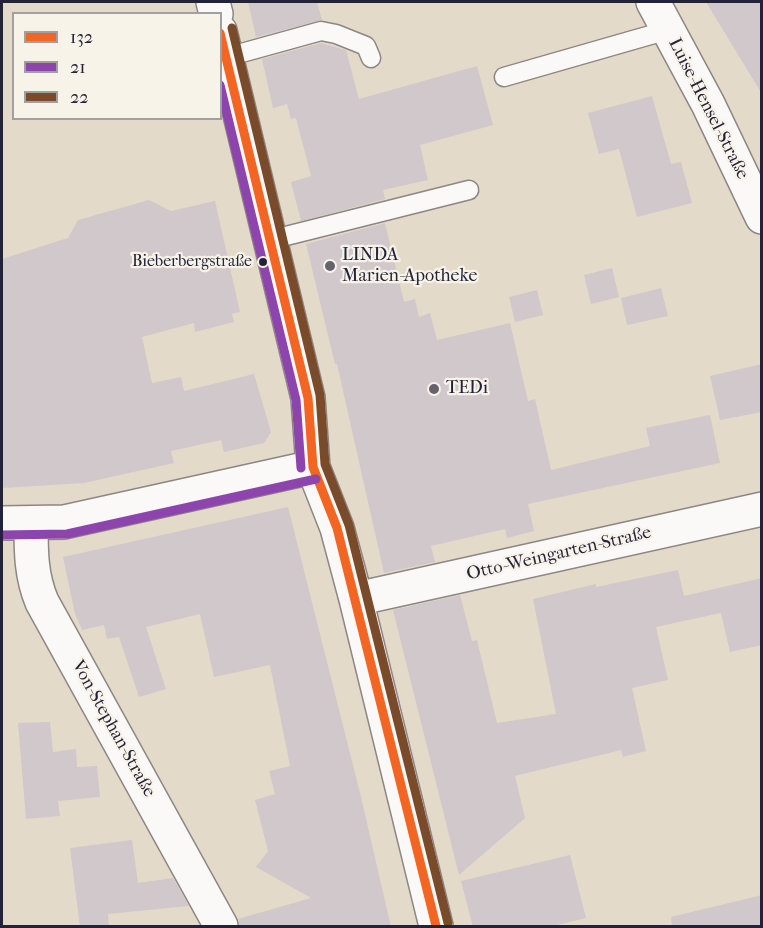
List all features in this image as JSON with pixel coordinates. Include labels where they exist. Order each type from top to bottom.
[{"type":"street","name":"Luise-Hensel-Straße","points":[[653,2],[708,104],[762,217]]},
{"type":"street","points":[[224,44],[308,398],[313,467],[337,528],[356,599],[436,927]]},
{"type":"street","points":[[16,524],[64,522],[117,512],[313,467]]},
{"type":"street","name":"Otto-Weingarten-Straße","points":[[356,599],[762,509]]},
{"type":"street","name":"Von-Stephan-Straße","points":[[16,524],[31,563],[35,585],[42,602],[221,927]]},
{"type":"lane","points":[[504,77],[668,30]]},
{"type":"lane","points":[[224,44],[321,31],[336,34],[366,46],[371,58]]},
{"type":"lane","points":[[270,240],[469,189]]},
{"type":"building","points":[[248,2],[317,2],[322,20],[256,37]]},
{"type":"building","points":[[706,2],[762,2],[762,94]]},
{"type":"building","points":[[321,43],[346,50],[359,99],[477,66],[493,125],[420,145],[428,180],[383,190],[385,199],[301,221],[291,182],[311,176],[296,118],[291,119],[287,104],[273,108],[262,59]]},
{"type":"building","points":[[652,96],[671,164],[681,162],[692,203],[637,217],[619,149],[599,154],[588,113]]},
{"type":"building","points":[[149,200],[171,211],[215,201],[240,312],[232,314],[234,322],[195,332],[194,323],[142,337],[152,383],[181,377],[184,391],[254,374],[271,432],[264,443],[224,452],[221,440],[171,451],[174,463],[84,483],[2,488],[2,259],[68,238],[78,220]]},
{"type":"building","points":[[385,223],[404,302],[415,299],[419,317],[430,313],[437,340],[510,323],[528,401],[535,399],[551,470],[650,446],[646,428],[710,415],[720,463],[528,504],[534,531],[507,538],[505,529],[431,546],[435,562],[384,573],[337,364],[335,364],[306,244]]},
{"type":"building","points":[[612,268],[619,297],[591,304],[584,275]]},
{"type":"building","points":[[661,288],[668,316],[627,325],[621,298]]},
{"type":"building","points":[[537,290],[543,315],[515,322],[509,297]]},
{"type":"building","points":[[762,364],[762,412],[720,420],[710,376]]},
{"type":"building","points":[[288,507],[361,797],[391,927],[240,927],[238,919],[311,898],[256,867],[268,851],[255,800],[275,794],[269,771],[290,766],[270,665],[214,677],[200,614],[146,627],[166,689],[139,697],[119,637],[107,639],[104,625],[82,630],[75,614],[63,557]]},
{"type":"building","points":[[678,570],[684,596],[762,578],[762,645],[730,652],[721,613],[656,627],[668,680],[632,688],[646,751],[623,757],[621,750],[515,776],[525,818],[459,875],[393,610],[460,595],[472,641],[477,640],[497,723],[556,714],[533,599],[596,584],[596,587]]},
{"type":"building","points":[[50,722],[53,752],[76,749],[77,767],[97,766],[100,797],[58,801],[60,816],[26,819],[18,723]]},
{"type":"building","points":[[132,840],[138,883],[173,878],[189,906],[108,914],[109,927],[80,927],[70,848]]},
{"type":"building","points":[[570,855],[586,918],[549,927],[473,927],[461,881]]},
{"type":"building","points":[[762,895],[762,927],[672,927],[671,917]]},
{"type":"transit line","name":"22","points":[[232,28],[320,395],[325,464],[349,525],[448,923]]},
{"type":"transit line","name":"132","points":[[222,41],[308,398],[313,467],[337,528],[436,926]]},
{"type":"transit line","name":"21","points":[[222,93],[296,400],[301,468]]},
{"type":"transit line","name":"21","points":[[2,535],[67,534],[316,479]]},
{"type":"place","name":"Bieberbergstraße","points":[[263,262]]},
{"type":"place","name":"LINDA Marien-Apotheke","points":[[330,266]]},
{"type":"place","name":"TEDi","points":[[434,389]]}]
